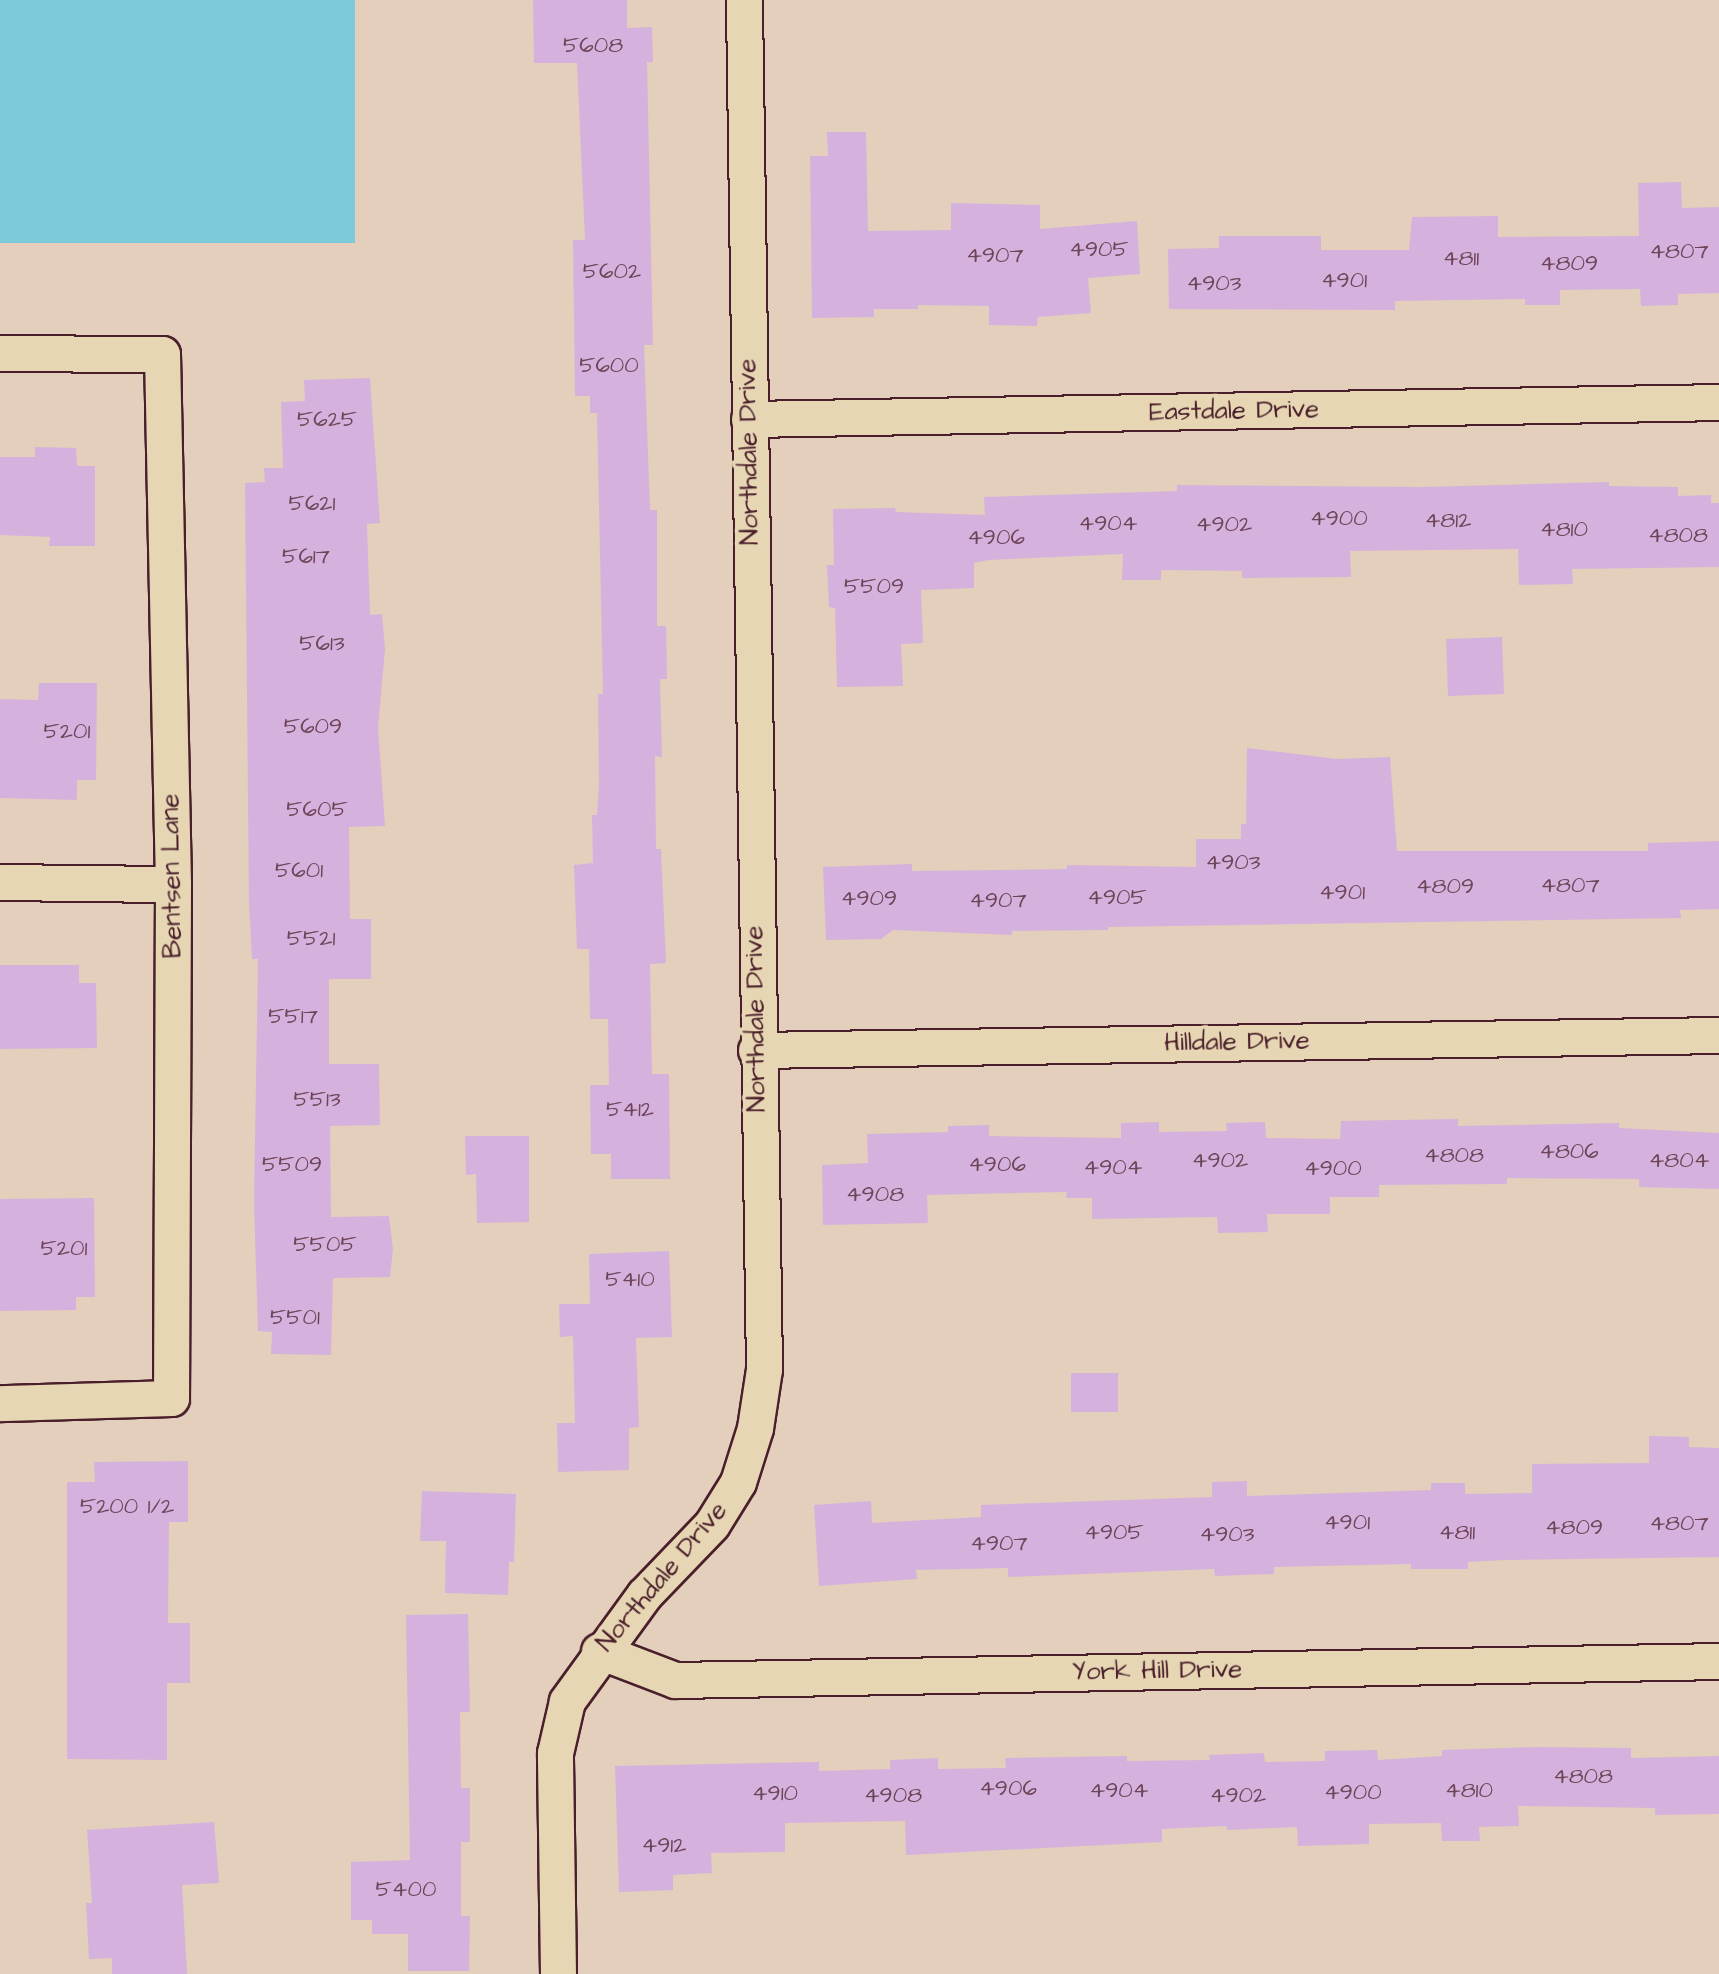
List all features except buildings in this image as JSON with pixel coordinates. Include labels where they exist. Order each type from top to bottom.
[{"type":"street","name":"Northdale Drive","points":[[558,1974],[555,1752],[567,1701],[600,1651],[644,1595],[712,1524],[738,1482],[755,1428],[764,1369],[756,1050],[744,0]]},
{"type":"street","name":"Bentsen Lane","points":[[0,353],[162,354],[173,884],[171,1398],[0,1403]]},
{"type":"street","name":"Eastdale Drive","points":[[749,419],[1719,402]]},
{"type":"street","points":[[0,882],[173,884]]},
{"type":"street","name":"Hilldale Drive","points":[[756,1050],[1719,1035]]},
{"type":"street","name":"York Hill Drive","points":[[600,1651],[675,1680],[1719,1661]]},
{"type":"water","points":[[0,0],[355,0],[355,243],[0,243]]}]
